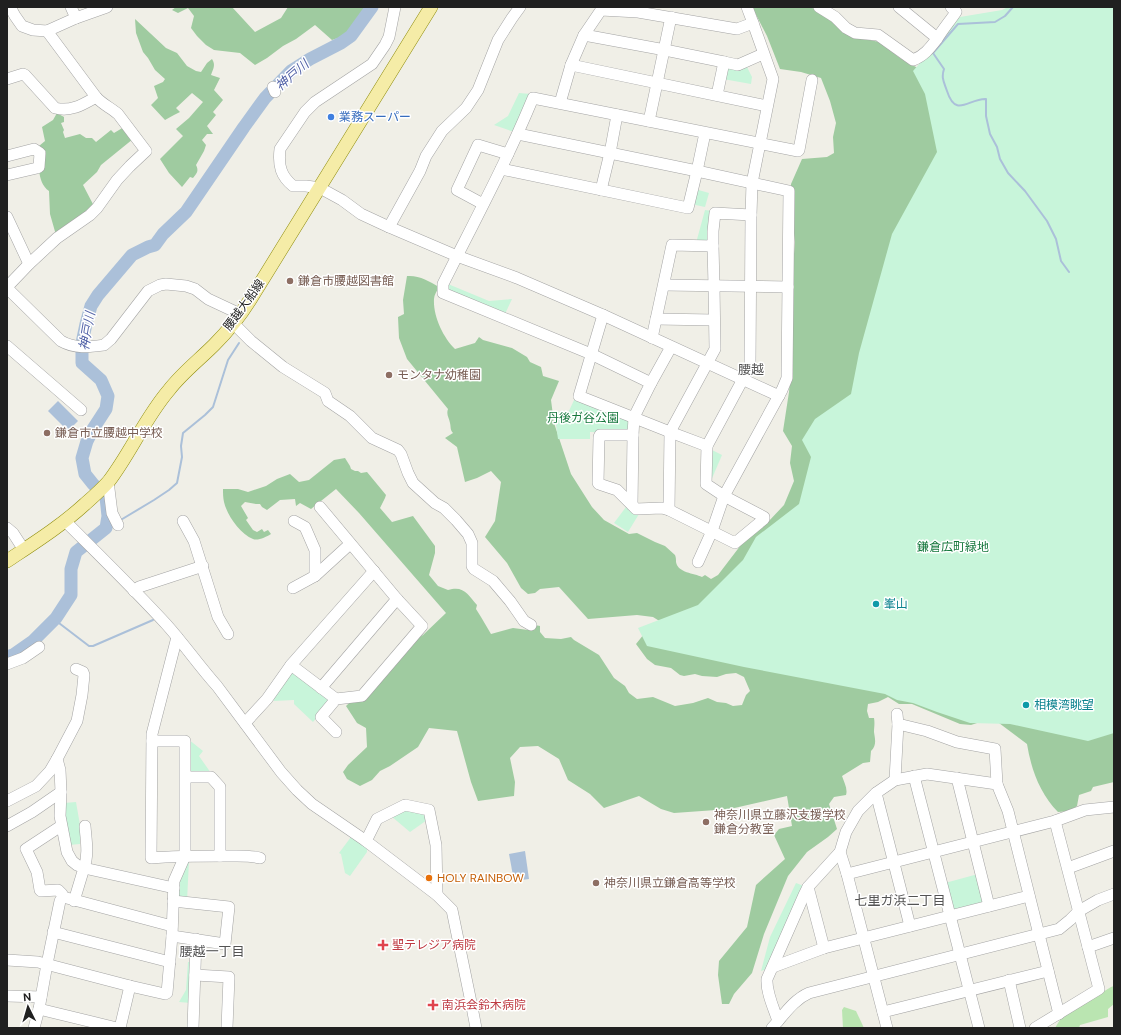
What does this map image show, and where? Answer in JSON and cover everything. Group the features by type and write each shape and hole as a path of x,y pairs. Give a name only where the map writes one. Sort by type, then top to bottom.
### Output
{"main road":[{"name":"腰越大船線","path":"7,561 66,521 102,487 123,461 164,395 182,374 215,344 237,318 250,300 320,188 431,7"}],"street":[{"path":"10,7 22,26 34,30 46,31 107,7"},
{"path":"71,7 76,18"},
{"path":"395,7 389,37 372,64 315,102 305,112 280,149 281,169 286,180 293,186 320,188 342,200 361,214 389,227 457,256 517,278 603,315 778,396"},
{"path":"389,227 426,156 442,131 466,108 478,90 498,40 520,7"},
{"path":"633,435 599,436 598,483 617,490 636,509 662,508 669,510 735,543 764,519 764,517 724,496 706,484 707,446 750,366 752,183 773,79 747,7"},
{"path":"819,7 835,17 846,28 855,34 878,35 913,60 923,56 933,46 937,38 949,24 956,12 951,7"},
{"path":"899,7 937,38"},
{"path":"560,103 571,65 584,35 601,10 638,12 737,29 753,23"},
{"path":"649,121 671,17"},
{"path":"46,31 96,97 102,104 118,114 146,151 117,180 97,208 90,215 57,238 29,264 7,288 61,340 68,345 82,347 104,346 111,340 148,291 160,285 166,284 186,286 195,289 237,318 251,342 283,367 325,393 328,401 350,416 372,438 398,450 413,483 435,503 444,508 468,534 472,543 472,566 474,569 493,581 511,602 524,621 531,625"},
{"path":"584,35 738,65 764,54"},
{"path":"717,95 724,62"},
{"path":"571,65 767,106"},
{"path":"7,78 23,74 25,75 55,108 61,110 77,108 96,97"},
{"path":"651,383 592,354 443,293 443,284 518,134 533,98 705,133 799,150 812,80"},
{"path":"601,190 618,115"},
{"path":"501,169 688,208 705,133"},
{"path":"518,134 697,170 789,191 787,378 724,496 712,531 698,562"},
{"path":"483,204 456,190 478,145 508,154"},
{"path":"7,156 34,149 40,153 39,167 7,176"},
{"path":"669,510 670,432 714,349 713,231 715,213 751,215"},
{"path":"7,217 29,264"},
{"path":"652,338 672,246 713,246"},
{"path":"664,285 788,287"},
{"path":"603,315 579,396 707,446"},
{"path":"656,319 714,320"},
{"path":"7,346 81,410"},
{"path":"632,505 634,417 651,383 672,347"},
{"path":"102,487 116,521"},
{"path":"291,665 336,699 362,696 422,626 397,599 320,507"},
{"path":"66,521 177,637 217,686 281,772 297,790 312,804 366,841 437,895 452,910 476,1028"},
{"path":"183,521 194,541 218,617 228,634"},
{"path":"294,521 305,527 315,550 315,576"},
{"path":"7,528 13,533 24,550"},
{"path":"293,588 315,576 350,544"},
{"path":"134,591 139,587 203,566"},
{"path":"245,723 271,695 291,665 374,571"},
{"path":"321,688 397,599"},
{"path":"177,637 152,734 151,858 186,856 254,856 260,858"},
{"path":"7,664 22,658 39,647"},
{"path":"7,801 36,786 50,771 57,760 77,721 84,675 83,672 76,669"},
{"path":"336,699 321,717 336,732"},
{"path":"895,780 898,719 957,742 995,749 997,784 1008,811 1059,1014"},
{"path":"7,960 38,962 167,994 174,901 174,881 186,856 186,741 152,741"},
{"path":"57,760 60,770 61,826 67,852 72,861 84,868 174,888"},
{"path":"775,1024 766,984 767,980 808,887 840,852 846,832 858,811 876,793 895,780 914,776 926,774 997,784"},
{"path":"914,776 979,1028"},
{"path":"186,777 211,777 220,787 220,856"},
{"path":"957,778 989,906"},
{"path":"7,826 32,812 61,792"},
{"path":"876,793 910,926"},
{"path":"366,841 377,819 405,805 429,810 436,845 437,895"},
{"path":"847,874 1056,821 1085,810 1114,806"},
{"path":"1035,1028 1099,989 1056,821"},
{"path":"61,826 26,849 37,872 41,891 58,890 68,899 172,931 196,940 225,944 230,907 174,901"},
{"path":"34,1028 60,901 68,899 87,859 85,826"},
{"path":"1068,868 1114,851"},
{"path":"840,852 887,1028"},
{"path":"808,887 824,948"},
{"path":"775,1024 793,1003 801,997 819,990 1059,929 1079,911 1098,900 1114,894"},
{"path":"773,967 824,948 1029,896"},
{"path":"53,932 170,962"},
{"path":"1088,947 1114,938"},
{"path":"193,1028 196,940"},
{"path":"883,1012 1048,971"},
{"path":"195,975 229,977 227,1028"},
{"path":"1009,980 1020,1028"},
{"path":"39,1009 118,1028 130,986"},
{"path":"7,996 41,997"}],"green space":[{"path":"176,7 232,7 255,32 281,18 288,7 366,7 346,33 338,38 332,40 315,25 255,65 240,53 214,50 206,45 191,28 194,16 188,8 178,13 172,10"},
{"path":"752,7 811,7 852,36 879,42 900,58 923,71 1114,313 1114,782 1093,787 1091,791 1079,795 1077,806 1070,811 1058,812 1046,797 1037,781 1027,744 999,723 980,722 971,725 960,724 912,704 899,704 888,697 878,702 868,704 867,711 869,718 874,718 875,740 875,744 871,751 870,762 863,763 842,776 846,788 846,795 834,797 829,804 837,829 807,852 788,876 764,934 752,973 734,994 729,1004 722,1004 718,975 719,961 747,927 756,885 785,859 774,835 779,829 792,826 787,796 730,809 674,813 661,809 639,796 604,808 590,794 568,780 559,759 538,746 520,747 510,758 515,782 514,796 478,801 471,782 457,731 429,728 418,747 380,771 372,780 360,786 347,779 343,772 348,765 367,747 366,728 357,723 346,706 414,641 423,635 446,613 359,513 336,489 311,509 300,503 296,506 295,499 280,500 267,510 260,504 245,502 241,506 248,518 246,520 253,530 257,532 262,529 264,532 268,530 271,534 253,539 243,533 231,518 224,502 223,489 238,489 248,492 266,486 277,479 290,474 299,482 309,480 334,460 345,458 351,469 361,473 367,472 386,495 380,508 392,522 413,516 435,546 435,553 429,575 438,586 448,590 458,589 465,592 477,605 476,609 491,634 513,628 528,630 535,625 540,626 540,632 545,638 561,639 571,637 599,655 614,678 625,686 629,693 637,699 653,697 675,706 693,703 708,698 733,706 742,705 746,695 750,691 744,677 736,673 717,677 695,674 684,676 680,675 671,668 655,665 647,659 636,644 648,629 661,622 653,617 637,615 588,619 559,587 540,589 535,593 528,594 521,588 507,563 485,537 495,521 501,482 491,471 465,482 457,447 445,438 453,433 447,414 448,409 407,359 399,338 398,317 404,314 403,300 407,276 416,276 424,279 439,287 434,298 435,312 443,332 455,349 475,343 479,337 483,340 512,348 527,357 530,362 541,367 543,376 559,381 551,400 554,423 571,474 592,507 604,520 629,534 637,533 665,546 675,555 677,566 683,571 702,577 705,575 711,579 718,575 747,537 768,522 784,505 794,481 790,463 792,446 783,431 791,366 791,290 795,242 791,206 791,184 802,159 827,157 834,153 833,137 836,123 830,101 821,78 801,72 780,69 767,36"},
{"name":"鎌倉広町緑地","path":"1008,7 1114,7 1114,733 1088,741 1010,724 970,723 913,703 897,700 885,694 744,667 647,646 638,628 698,605 743,560 756,537 799,504 811,457 802,440 815,419 851,394 859,353 892,234 937,152 925,94 913,71 960,17 1002,10"},
{"path":"135,19 166,48 177,53 187,66 196,71 201,72 207,63 212,59 214,65 211,75 220,78 214,90 223,100 213,112 216,115 207,126 213,134 207,134 202,140 206,145 196,165 197,172 193,178 190,177 182,187 169,173 160,159 183,136 176,129 189,118 203,102 192,93 176,108 180,112 165,120 151,105 158,98 154,86 163,82 165,79 155,70 143,52 136,33"},
{"path":"746,65 752,77 751,84 723,79 725,68"},
{"path":"519,93 531,94 514,132 494,125 508,116"},
{"path":"57,113 64,117 64,122 61,123 65,138 80,134 86,138 92,138 96,142 111,130 114,133 124,127 133,139 101,165 97,172 83,185 95,208 56,235 50,214 49,191 42,182 40,176 39,146 45,141 42,127 53,120"},
{"path":"695,189 709,193 705,207 691,204"},
{"path":"705,210 712,211 711,241 696,243"},
{"path":"448,284 489,301 512,299 505,314 445,290"},
{"name":"丹後ガ谷公園","path":"575,398 628,418 629,433 590,432 590,439 558,439 554,411 568,413"},
{"path":"710,449 722,455 710,483"},
{"path":"626,507 639,514 628,532 614,523"},
{"path":"289,672 294,672 329,701 329,704 313,722 294,704 294,700 274,701 273,698"},
{"path":"188,739 203,751 199,756 213,776 186,772"},
{"path":"76,802 80,825 80,844 69,845 65,826 64,803"},
{"path":"405,807 423,812 427,817 427,820 410,832 391,816"},
{"path":"351,837 367,847 367,852 350,876 345,873 341,854 339,853"},
{"path":"189,861 187,901 177,900 178,884"},
{"path":"978,874 986,901 952,910 945,883"},
{"path":"796,883 804,886 767,969 761,971 770,937"},
{"path":"188,962 193,962 191,1003 179,1002 186,990"},
{"path":"1114,986 1114,1004 1108,1009 1108,1017 1080,1025 1079,1028 1055,1028 1061,1018"},
{"path":"844,1007 856,1011 864,1028 843,1028 842,1010"}],"water":[{"path":"58,401 78,421 68,431 48,411"},
{"path":"525,851 529,879 514,881 509,854"}],"waterway":[{"name":"神戸川","path":"7,657 13,655 33,641 56,618 71,595 71,569 76,552 106,528 108,516 106,497 85,474 82,458 87,441 106,409 108,396 101,380 82,363 82,343 91,306 98,295 132,255 155,245 163,234 186,212 265,98 291,71 351,36 372,7"},
{"path":"1013,7 1005,16 995,22 958,24 933,53 944,69 944,82 954,104 959,106 986,99 986,116 990,134 997,147 1000,159 1008,173 1025,191 1047,221 1056,239 1061,261 1069,272"},
{"path":"119,521 154,500 177,483 182,457 181,446 183,433 213,407 228,360 239,343"},
{"name":"神戸川","path":"106,528 114,524"},
{"path":"55,620 89,646 93,646 153,620"}],"place":[{"name":"業務スーパー","path":"331,117"},
{"name":"鎌倉市腰越図書館","path":"290,281"},
{"name":"モンタナ幼稚園","path":"389,375"},
{"name":"鎌倉市立腰越中学校","path":"47,433"},
{"name":"峯山","path":"876,604"},
{"name":"相模湾眺望","path":"1026,705"},
{"name":"神奈川県立藤沢支援学校 鎌倉分教室","path":"706,822"},
{"name":"HOLY RAINBOW","path":"429,878"},
{"name":"神奈川県立鎌倉高等学校","path":"596,883"},
{"name":"聖テレジア病院","path":"383,945"},
{"name":"南浜会鈴木病院","path":"433,1005"}],"district":[{"name":"腰越","path":"751,369"},
{"name":"七里ガ浜二丁目","path":"900,900"},
{"name":"腰越一丁目","path":"212,951"}]}
